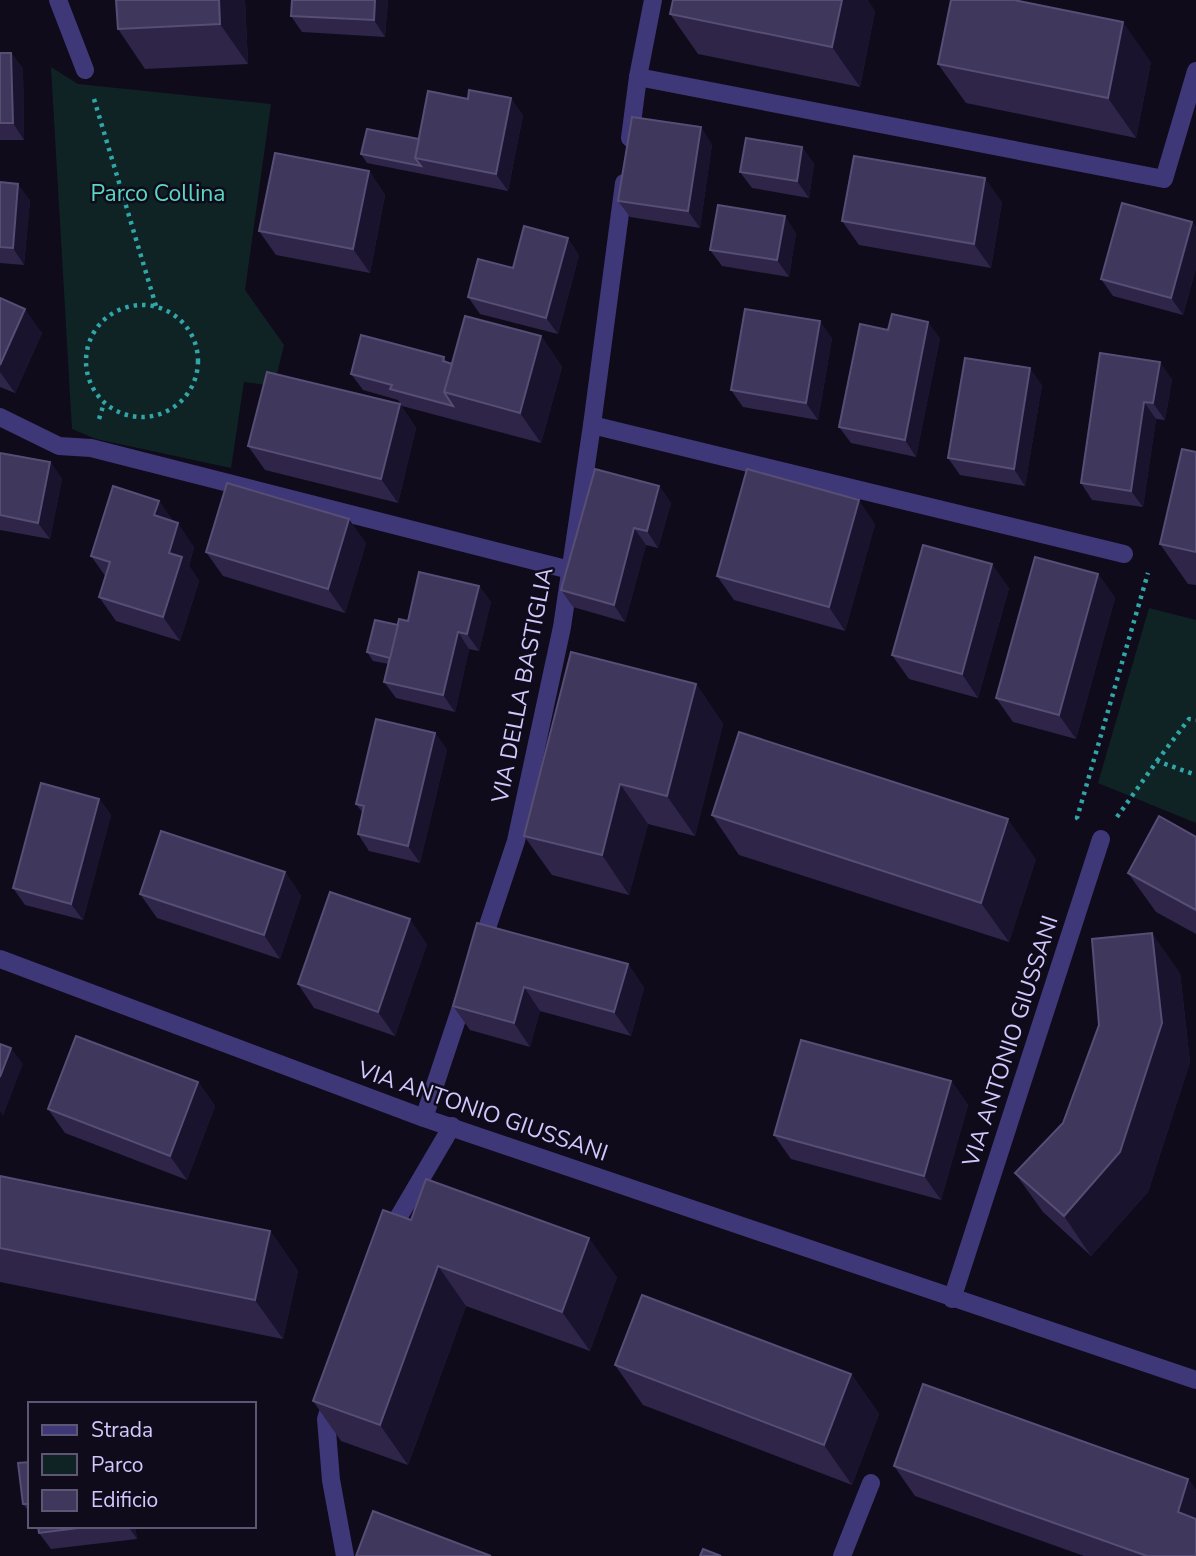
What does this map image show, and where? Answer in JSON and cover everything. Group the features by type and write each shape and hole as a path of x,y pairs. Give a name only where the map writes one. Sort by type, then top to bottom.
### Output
{"street":[{"path":"58,0 85,70"},
{"name":"VIA DELLA BASTIGLIA","path":"424,1118 516,841 562,627 638,77 653,0"},
{"path":"638,77 1164,180 1196,71"},
{"path":"0,417 59,446 91,448 570,570"},
{"path":"592,425 1124,554"},
{"name":"VIA ANTONIO GIUSSANI","path":"952,1299 1101,839"},
{"name":"VIA ANTONIO GIUSSANI","path":"0,959 424,1118 1196,1380"},
{"path":"380,1254 384,1241 452,1126"},
{"path":"338,1381 326,1419 331,1480 345,1556"},
{"path":"842,1556 871,1483"}],"path":[{"path":"85,70 156,306"},
{"path":"137,304 156,306 173,313 187,326 196,342 199,360 196,379 187,395 173,408 156,415 138,417 120,413 104,403 93,388 86,370 86,352 93,334 104,320 119,309 137,304"},
{"path":"1101,839 1076,818 1152,559 1124,554"},
{"path":"1131,797 1189,719 1196,720"},
{"path":"1157,761 1196,775"}],"green space":[{"name":"Parco Collina","path":"51,67 78,84 271,104 245,290 284,345 274,386 244,382 231,468 96,439 72,429"},
{"path":"1149,608 1196,620 1196,823 1098,783"}],"building":[{"path":"116,0 219,0 220,24 118,29"},
{"path":"292,0 375,0 374,20 291,16"},
{"path":"673,0 842,0 832,47 670,14"},
{"path":"951,0 1014,0 1123,22 1108,98 938,64"},
{"path":"0,53 11,53 13,123 0,123"},
{"path":"469,90 511,98 496,174 415,158 428,91 468,99"},
{"path":"632,117 701,127 688,211 618,201"},
{"path":"367,129 419,139 415,158 421,166 361,154"},
{"path":"746,138 802,147 797,181 740,172"},
{"path":"275,153 369,171 353,249 259,231"},
{"path":"854,156 985,178 974,244 842,221"},
{"path":"0,182 18,184 13,248 0,247"},
{"path":"1122,203 1192,222 1171,298 1101,279"},
{"path":"718,205 785,216 777,260 710,250"},
{"path":"524,226 568,238 546,318 468,297 478,259 513,268"},
{"path":"0,298 25,309 0,365"},
{"path":"745,309 820,321 806,403 731,390"},
{"path":"892,314 928,322 905,440 839,427 860,324 888,330"},
{"path":"465,316 541,336 520,413 444,392"},
{"path":"361,335 444,357 443,361 452,364 444,392 453,406 390,389 392,385 351,374"},
{"path":"1100,353 1160,362 1153,403 1144,402 1131,491 1081,483"},
{"path":"965,358 1030,368 1014,469 948,458"},
{"path":"267,372 400,404 381,479 248,446"},
{"path":"1182,449 1196,452 1196,552 1160,544"},
{"path":"0,453 50,462 38,523 0,515"},
{"path":"595,469 659,486 647,531 634,528 614,605 561,590"},
{"path":"747,469 859,500 829,607 717,576"},
{"path":"227,483 349,519 328,589 206,552"},
{"path":"113,486 159,501 154,515 178,523 169,553 182,557 163,617 99,597 110,562 91,556"},
{"path":"923,545 992,564 962,674 892,655"},
{"path":"1035,557 1098,574 1059,715 996,698"},
{"path":"419,572 479,586 467,634 458,632 443,695 384,682 399,619 408,621"},
{"path":"375,620 398,625 390,658 367,652"},
{"path":"571,652 696,684 667,796 620,784 602,855 524,836"},
{"path":"376,719 435,733 408,846 358,834 364,806 356,804"},
{"path":"739,732 1008,819 981,903 712,815"},
{"path":"41,783 99,799 71,904 13,888"},
{"path":"1159,816 1196,837 1196,910 1128,873"},
{"path":"161,831 285,872 264,935 140,894"},
{"path":"330,892 410,919 378,1012 298,984"},
{"path":"477,923 628,964 614,1012 524,987 514,1023 453,1006"},
{"path":"1152,933 1162,1023 1120,1152 1064,1216 1015,1173 1063,1123 1099,1025 1092,939"},
{"path":"76,1036 198,1082 170,1156 48,1109"},
{"path":"801,1040 951,1081 924,1176 774,1135"},
{"path":"0,1044 11,1048 0,1077"},
{"path":"0,1176 270,1231 255,1300 0,1248"},
{"path":"426,1179 589,1238 562,1312 438,1266 380,1425 313,1401 383,1210 411,1220"},
{"path":"642,1295 851,1374 824,1445 615,1365"},
{"path":"923,1384 1188,1479 1178,1512 1196,1519 1196,1556 1147,1556 894,1466"},
{"path":"28,1462 28,1504 23,1504 18,1463"},
{"path":"373,1511 491,1556 356,1556"},
{"path":"38,1528 78,1528 39,1533"},
{"path":"703,1549 721,1556 700,1556"}]}
